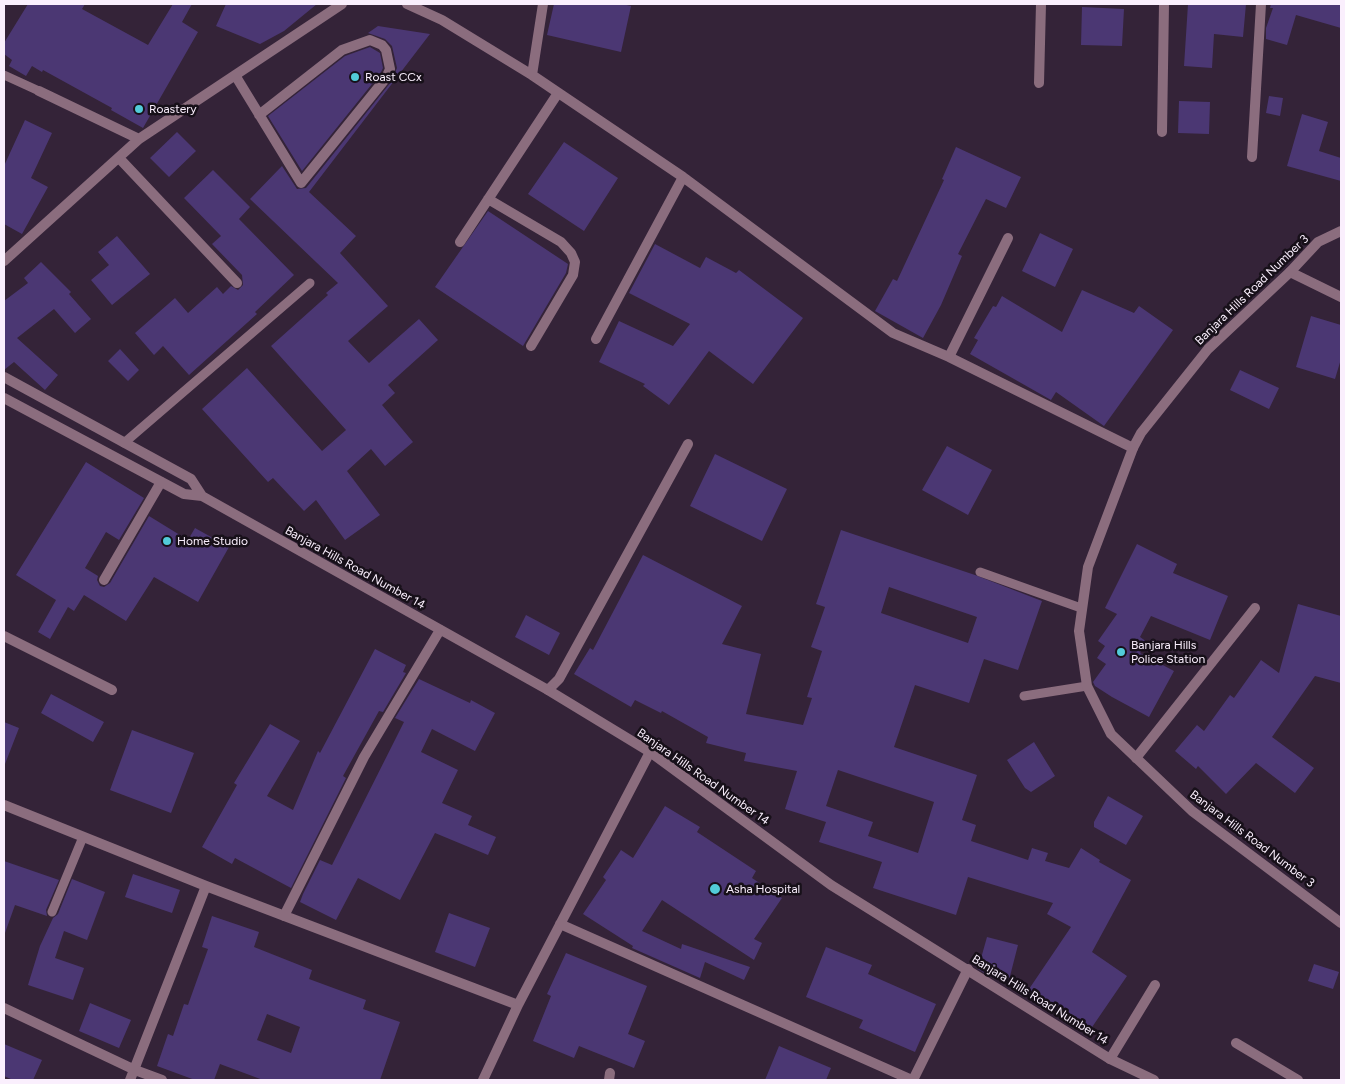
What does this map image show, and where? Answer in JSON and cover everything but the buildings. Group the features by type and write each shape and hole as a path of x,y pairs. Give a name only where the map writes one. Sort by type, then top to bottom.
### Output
{"street":[{"path":"4,261 139,139 342,4"},
{"path":"407,4 442,20 532,75 684,177 893,333 949,358 1133,448"},
{"path":"532,75 543,4"},
{"path":"1039,83 1041,4"},
{"path":"1162,132 1164,4"},
{"path":"1252,157 1261,4"},
{"path":"235,75 259,115 301,183 386,78 390,68 386,50 382,45 370,40 342,50 259,115"},
{"path":"39,91 139,139"},
{"path":"460,242 558,92"},
{"path":"119,158 237,283"},
{"path":"596,339 684,177"},
{"path":"488,199 561,242 571,253 575,262 573,275 531,346"},
{"name":"Banjara Hills Road Number 3","path":"1341,231 1318,242 1290,272 1208,349 1141,433 1133,448 1088,567 1079,630 1087,686 1111,734 1192,811 1341,923"},
{"path":"949,358 1008,238"},
{"path":"1290,272 1341,297"},
{"name":"Banjara Hills Road Number 14","path":"4,376 190,479 202,496"},
{"name":"Banjara Hills Road Number 14","path":"4,398 184,494 202,496 548,690 650,752 831,885 1110,1059 1154,1080"},
{"path":"548,690 559,679 688,444"},
{"path":"104,580 161,482"},
{"path":"1136,758 1255,608"},
{"path":"284,916 364,757 440,630"},
{"path":"4,636 112,690"},
{"path":"484,1080 518,1005 650,752"},
{"path":"4,805 206,886 518,1005"},
{"path":"130,1080 206,886"},
{"path":"560,924 913,1080 968,969"},
{"path":"1110,1059 1155,985"},
{"path":"4,1008 135,1070 162,1080"},
{"path":"1236,1043 1298,1080"}],"lane":[{"path":"4,74 39,91"},
{"path":"124,443 310,283"},
{"path":"980,572 1081,608"},
{"path":"1024,696 1087,686"},
{"path":"52,912 83,837"}],"place":[{"name":"Roast CCx","path":"355,77"},
{"name":"Roastery","path":"139,109"},
{"name":"Home Studio","path":"167,541"},
{"name":"Banjara Hills Police Station","path":"1121,652"},
{"name":"Asha Hospital","path":"715,889"}]}
